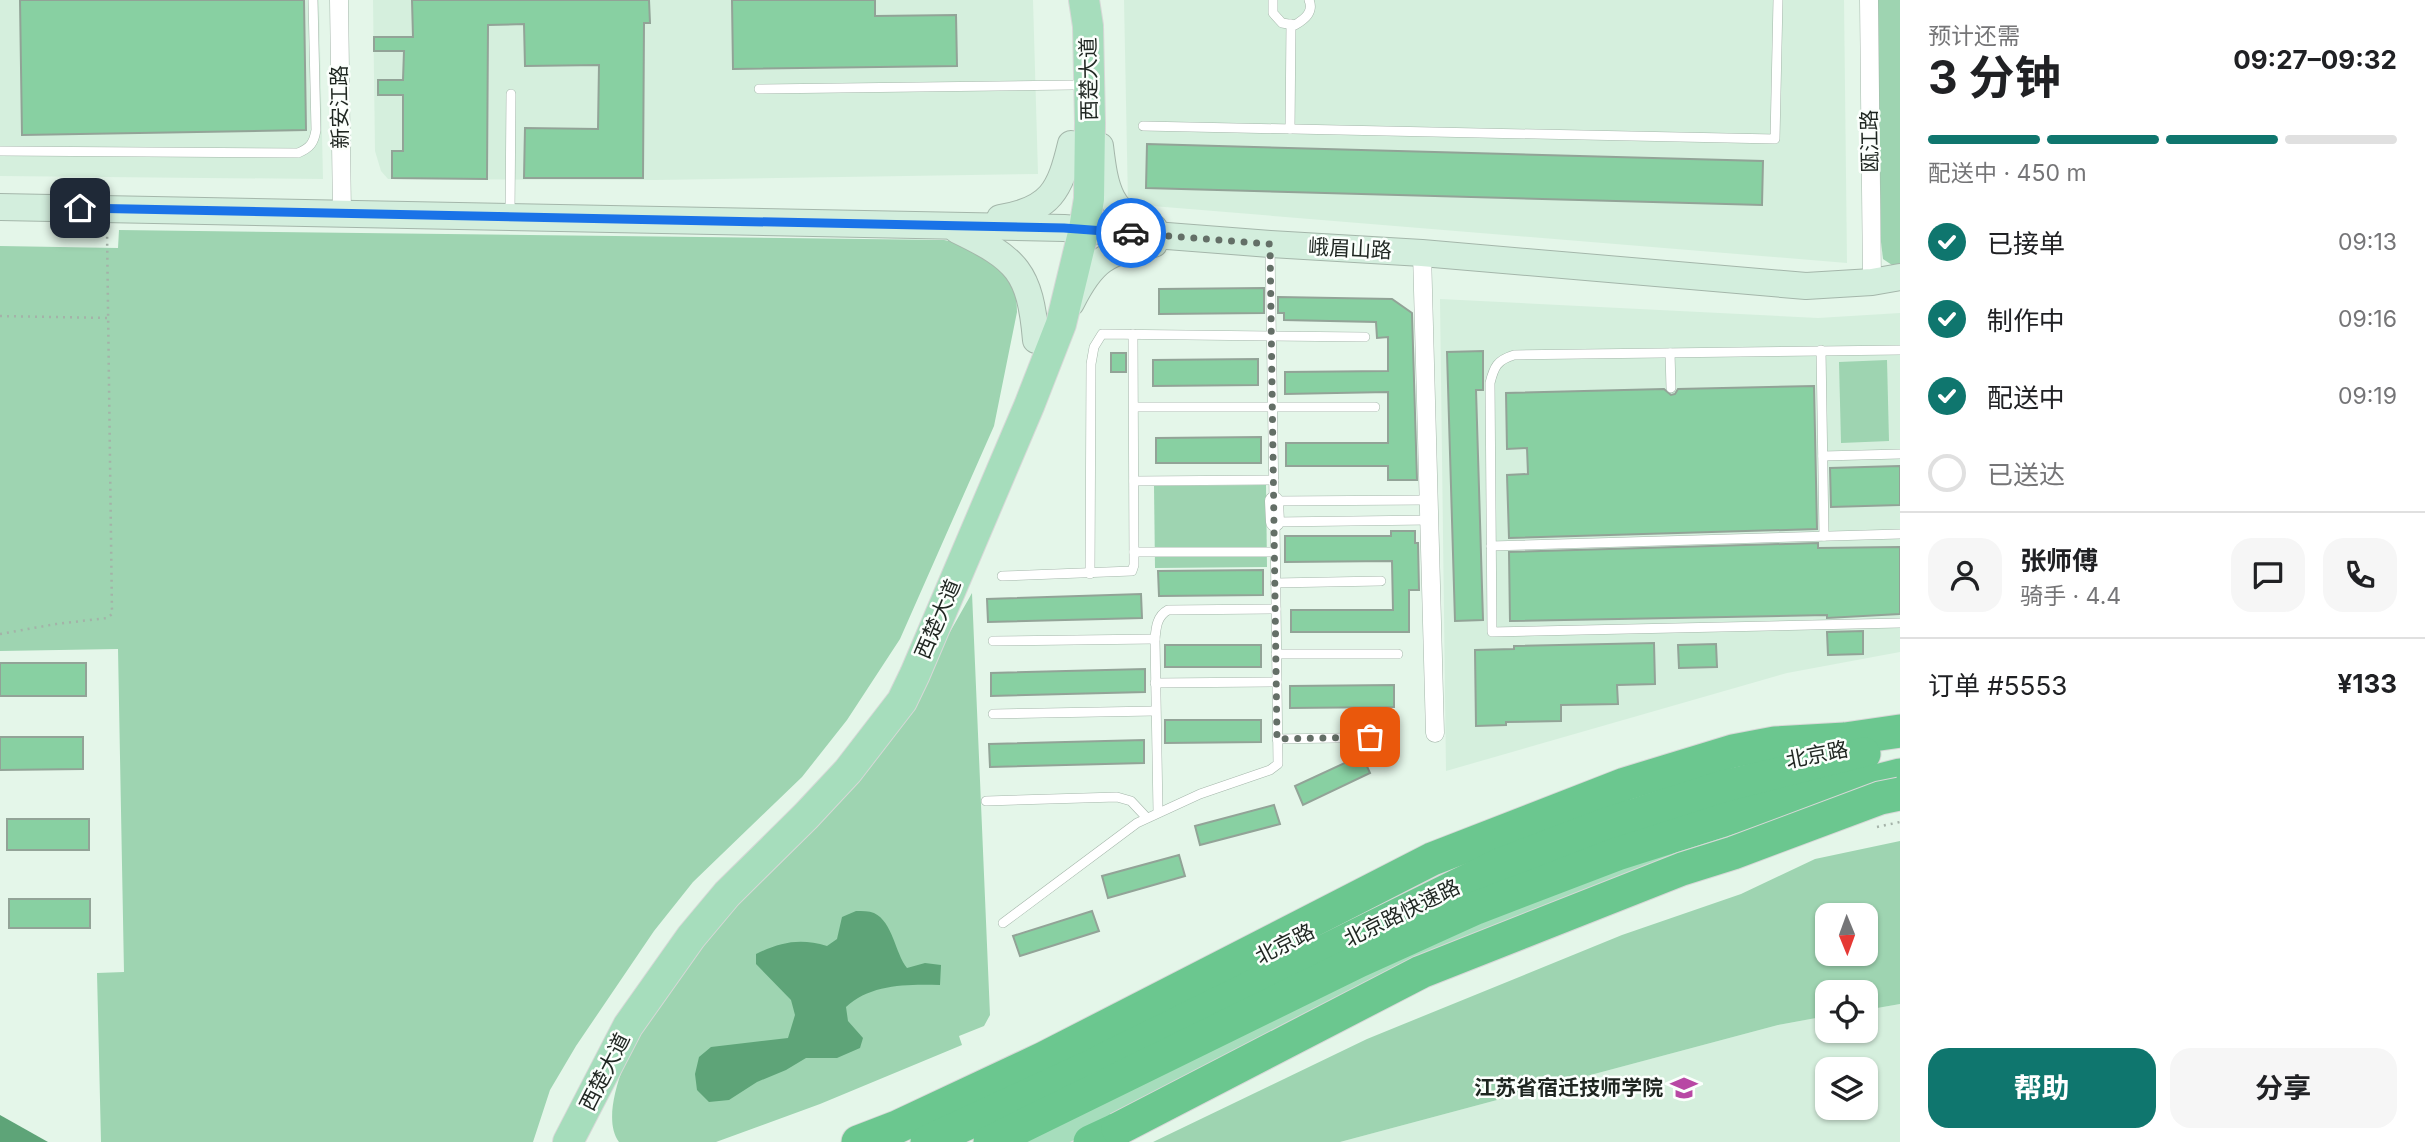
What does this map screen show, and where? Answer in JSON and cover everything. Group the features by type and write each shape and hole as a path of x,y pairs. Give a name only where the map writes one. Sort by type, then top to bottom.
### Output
{"highway":[{"path":"858,1142 897,1127 1044,1058 1432,859 1625,784 1734,751 1775,743 1845,739 1900,731"},
{"name":"北京路快速路","path":"927,1142 1085,1069 1499,865 1607,824 1723,787 1900,746"},
{"name":"北京路快速路","path":"990,1142 1359,961 1476,908 1617,853 1730,818 1900,775"},
{"path":"1104,1135 1421,972 1682,869 1733,853 1880,798 1900,795"}],"main road":[{"name":"西楚大道","path":"1074,229 1069,200 1073,85 1082,9"},
{"name":"西楚大道","path":"568,1142 628,1026 691,937 727,894 848,771 902,701 1029,406 1074,229 1089,199 1082,9"},
{"name":"西楚大道","path":"551,1142 561,1115 615,1019 656,958 703,901 788,819 851,743 900,666 953,554 1048,332"},
{"name":"北京路","path":"892,1142 1025,1084 1211,982 1366,902 1528,834 1653,793 1753,768 1900,739"},
{"path":"1036,1142 1439,942 1682,849 1814,812 1900,795"},
{"path":"586,1110 588,1142"}],"street":[{"name":"新安江路","path":"339,0 342,214"},
{"name":"瓯江路","path":"1868,0 1872,282"},
{"path":"1082,9 1104,180 1112,199 1119,210 1138,224 1190,238"},
{"path":"949,226 1016,216 1046,202 1056,191 1064,175 1071,144"},
{"name":"峨眉山路","path":"0,207 1074,229 1422,253 1805,286 1872,282 1900,277"},
{"path":"949,226 994,248 1010,260 1027,288 1034,313 1048,332 1085,276 1097,264 1124,249 1190,238"},
{"path":"1422,253 1435,733"},
{"path":"1274,502 1275,522"}],"lane":[{"path":"0,151 298,153 314,141 316,130 313,0"},
{"path":"1273,0 1273,13 1282,23 1295,25 1307,18 1311,5 1309,0"},
{"path":"1143,126 1775,139 1778,0"},
{"path":"1290,129 1291,24"},
{"path":"759,89 1073,85"},
{"path":"510,94 510,217"},
{"path":"1270,244 1274,502 1429,500"},
{"path":"1090,574 1092,358 1097,339 1102,334 1365,337"},
{"path":"1002,576 1132,571 1133,334"},
{"path":"1900,349 1514,355 1502,358 1494,367 1490,383 1492,632 1900,622"},
{"path":"1821,350 1824,536"},
{"path":"1670,353 1671,388"},
{"path":"1133,407 1375,407"},
{"path":"1823,456 1900,454"},
{"path":"1134,481 1274,480"},
{"path":"1003,923 1146,817 1200,794 1270,770 1278,764 1275,522 1429,520"},
{"path":"1491,546 1673,537 1900,534"},
{"path":"1134,552 1275,552"},
{"path":"1275,583 1381,581"},
{"path":"1158,811 1154,639 1156,625 1162,614 1168,610 1276,609"},
{"path":"993,641 1154,639"},
{"path":"1276,654 1398,654"},
{"path":"1155,683 1276,682"},
{"path":"993,714 1155,711"},
{"path":"1277,739 1393,737"},
{"path":"986,801 1117,797 1131,801 1146,817"}],"path":[{"path":"0,634 107,618 112,614 106,209"},
{"path":"0,316 108,318"},
{"path":"1876,827 1900,822"}],"shaded area":[{"path":"0,0 319,0 323,179 0,176"},
{"path":"373,0 1033,0 1038,174 655,180 388,179 381,171 375,151"},
{"path":"1124,0 1844,0 1847,263 1128,204"},
{"path":"1877,0 1900,0 1900,264 1892,265 1883,259 1881,242"},
{"path":"119,230 944,240 978,247 1000,266 1016,290 1017,312 994,426 900,639 847,720 802,777 693,882 654,931 576,1046 550,1090 533,1142 101,1142 97,973 124,972 118,649 0,651 0,246 118,248"},
{"path":"1440,299 1818,318 1900,313 1900,652 1787,673 1446,771"},
{"path":"1887,360 1889,441 1841,443 1839,362"},
{"path":"1266,485 1267,567 1155,568 1154,486"},
{"path":"972,593 990,1015 984,1026 959,1036 962,1045 820,1104 716,1142 619,1142 613,1128 612,1110 616,1090 631,1047 657,996 929,669"},
{"path":"1900,841 1900,1004 1878,1008 1878,980 1815,980 1815,1018 1778,1025 1340,1142 1153,1142 1367,1039 1622,935 1741,894 1815,859"},
{"path":"856,911 872,912 880,917 890,930 907,968 925,963 941,965 940,985 890,987 856,999 846,1007 848,1021 863,1038 860,1048 837,1058 806,1058 757,1082 729,1100 709,1102 697,1090 695,1074 699,1057 711,1047 788,1038 795,1015 791,1000 756,964 756,954 791,942 827,946 837,939 842,917"},
{"name":"江苏省宿迁技师学院","path":"1900,1004 1900,1142 1340,1142 1778,1025 1815,1018 1815,1043 1878,1043 1878,1008"},
{"path":"0,1115 48,1142 0,1142"}],"building":[{"path":"20,0 304,0 306,130 22,135"},
{"path":"412,0 649,0 650,23 644,23 643,178 524,178 525,128 598,129 599,65 525,66 524,24 488,25 487,179 392,178 392,151 403,151 403,95 378,95 378,80 403,80 404,51 374,51 374,37 413,37"},
{"path":"732,0 875,0 875,16 956,15 957,66 733,69"},
{"path":"1147,144 1763,161 1762,205 1146,188"},
{"path":"1264,288 1264,313 1159,314 1159,289"},
{"path":"1278,297 1392,299 1412,313 1417,480 1388,480 1388,466 1286,466 1286,443 1388,443 1388,392 1285,394 1285,372 1388,371 1388,337 1377,338 1376,322 1284,320 1284,313 1278,313"},
{"path":"1483,351 1483,390 1476,390 1483,620 1455,621 1447,352"},
{"path":"1111,353 1126,353 1126,372 1111,372"},
{"path":"1258,359 1258,385 1153,386 1153,360"},
{"path":"1814,386 1817,529 1509,538 1507,475 1528,474 1527,448 1507,449 1506,393 1664,389 1671,395 1678,389"},
{"path":"1261,437 1261,463 1156,463 1156,438"},
{"path":"1900,466 1900,505 1831,507 1830,468"},
{"path":"1391,531 1415,531 1415,543 1418,543 1419,590 1409,590 1409,632 1291,632 1291,610 1393,610 1392,561 1285,562 1285,536 1391,536"},
{"path":"1818,543 1818,548 1900,547 1900,614 1827,618 1827,615 1510,621 1509,552"},
{"path":"1263,570 1263,595 1159,596 1158,571"},
{"path":"1141,594 1142,618 988,622 987,599"},
{"path":"1863,631 1863,654 1828,655 1827,632"},
{"path":"1654,643 1655,684 1617,685 1618,704 1561,705 1561,721 1506,722 1506,725 1476,726 1475,650 1514,649 1514,646"},
{"path":"1716,644 1717,667 1679,668 1678,645"},
{"path":"1165,645 1261,645 1261,667 1165,667"},
{"path":"0,663 86,663 86,696 0,696"},
{"path":"1145,669 1145,692 991,696 991,673"},
{"path":"1394,685 1394,707 1290,708 1290,686"},
{"path":"1165,720 1261,720 1261,742 1165,743"},
{"path":"0,737 83,737 83,769 0,770"},
{"path":"1144,740 1144,763 990,767 989,744"},
{"path":"1362,755 1370,773 1303,805 1295,786"},
{"path":"1274,805 1280,824 1200,845 1195,826"},
{"path":"7,819 89,819 89,850 7,850"},
{"path":"1179,855 1185,876 1108,898 1102,876"},
{"path":"9,899 90,899 90,928 9,928"},
{"path":"1092,911 1099,931 1020,956 1013,936"}],"way so far":[{"path":"1131,233 1270,244 1277,739 1370,737"}],"place":[{"name":"江苏省宿迁技师学院","path":"1684,1088"}],"route":[{"path":"80,208 1064,228 1131,233"}]}
